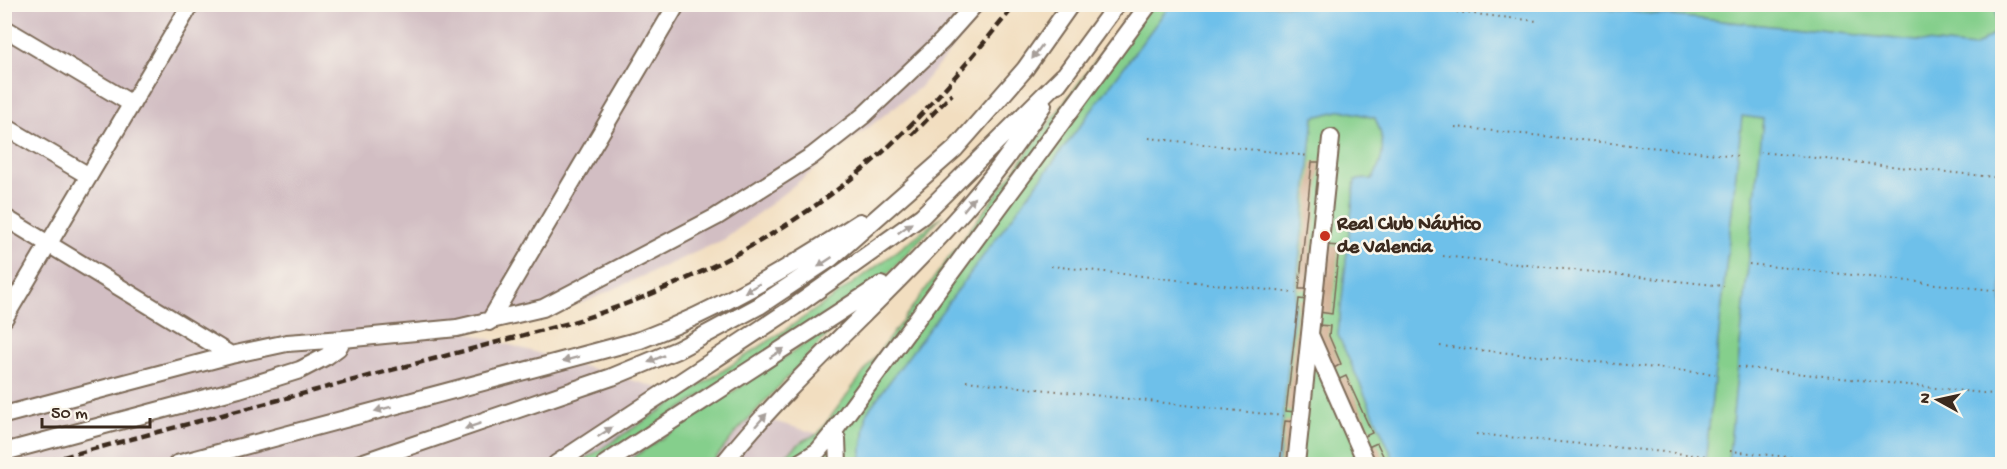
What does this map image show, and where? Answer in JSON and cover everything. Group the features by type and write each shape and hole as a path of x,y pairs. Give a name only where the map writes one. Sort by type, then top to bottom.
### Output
{"street":[{"path":"4,319 191,4"},
{"path":"489,322 677,4"},
{"path":"4,415 287,343 340,343 419,333 489,322 553,303 716,218 812,156 863,116 907,76 975,4"},
{"path":"358,465 553,399 677,350 759,306 831,258 955,149 1025,69 1071,4"},
{"path":"723,465 782,396 963,212 992,177 1117,4"},
{"path":"797,465 818,450 832,434 1149,4"},
{"path":"4,28 132,104"},
{"path":"556,465 794,307 922,216 1063,76"},
{"path":"4,126 89,177"},
{"path":"1296,465 1331,138"},
{"path":"177,465 640,340 704,314 751,289 908,190"},
{"path":"4,217 231,356"},
{"path":"605,465 909,267"},
{"path":"1310,336 1367,465"},
{"path":"4,452 239,389 314,364 340,343"},
{"path":"1304,396 1308,390 1316,387 1329,388 1336,395"},
{"path":"832,434 837,439 838,465"}],"path":[{"path":"1385,4 1537,21"},
{"path":"1463,13 1464,4"},
{"path":"1455,127 1737,156"},
{"path":"1149,138 1309,156"},
{"path":"1760,152 2002,178"},
{"path":"1443,256 1724,286"},
{"path":"1749,264 2002,291"},
{"path":"1051,266 1296,293"},
{"path":"1440,346 1714,374"},
{"path":"1738,367 2002,395"},
{"path":"966,381 1284,416"},
{"path":"1476,434 1706,456"},
{"path":"1730,451 1857,465"}],"shaded area":[{"path":"4,5 989,5 919,88 725,239 585,302 465,332 818,434 804,440 775,464 5,464"}],"green space":[{"path":"1137,5 1170,5 867,412 860,464 775,464 804,440 818,434"},
{"path":"1566,5 1996,5 1996,33 1974,47"},
{"name":"Real Club Náutico de Valencia","path":"1342,110 1375,118 1381,134 1383,149 1380,164 1372,179 1355,180 1338,335 1396,464 1278,464 1314,117"},
{"path":"1742,116 1763,119 1728,464 1705,464"},
{"path":"943,215 890,272 597,464 578,464 810,314"},
{"path":"835,327 737,431 711,464 623,464 811,340"}],"water":[{"path":"1170,5 1566,5 1974,47 1996,33 1996,5 2002,5 2002,464 1728,464 1763,119 1742,116 1705,464 1396,464 1338,335 1355,180 1372,179 1382,156 1381,134 1375,118 1342,110 1314,117 1278,464 860,464 867,412"}],"building":[{"path":"1312,162 1321,162 1308,289 1299,289"},
{"path":"1326,245 1339,246 1332,314 1319,312"},
{"path":"1299,299 1307,300 1295,412 1286,411"},
{"path":"1318,325 1330,326 1329,336 1341,364 1331,370 1319,345"},
{"path":"1346,376 1372,433 1361,438 1335,381"},
{"path":"1285,421 1295,422 1290,464 1280,464"},
{"path":"1377,443 1387,464 1373,464 1366,448"}],"railway":[{"path":"37,464 573,322 654,293 694,275 770,235 806,212 875,159 931,104 1016,4"},
{"path":"912,135 952,94"}],"place":[{"name":"Real Club Náutico de Valencia","path":"1325,236"}]}
